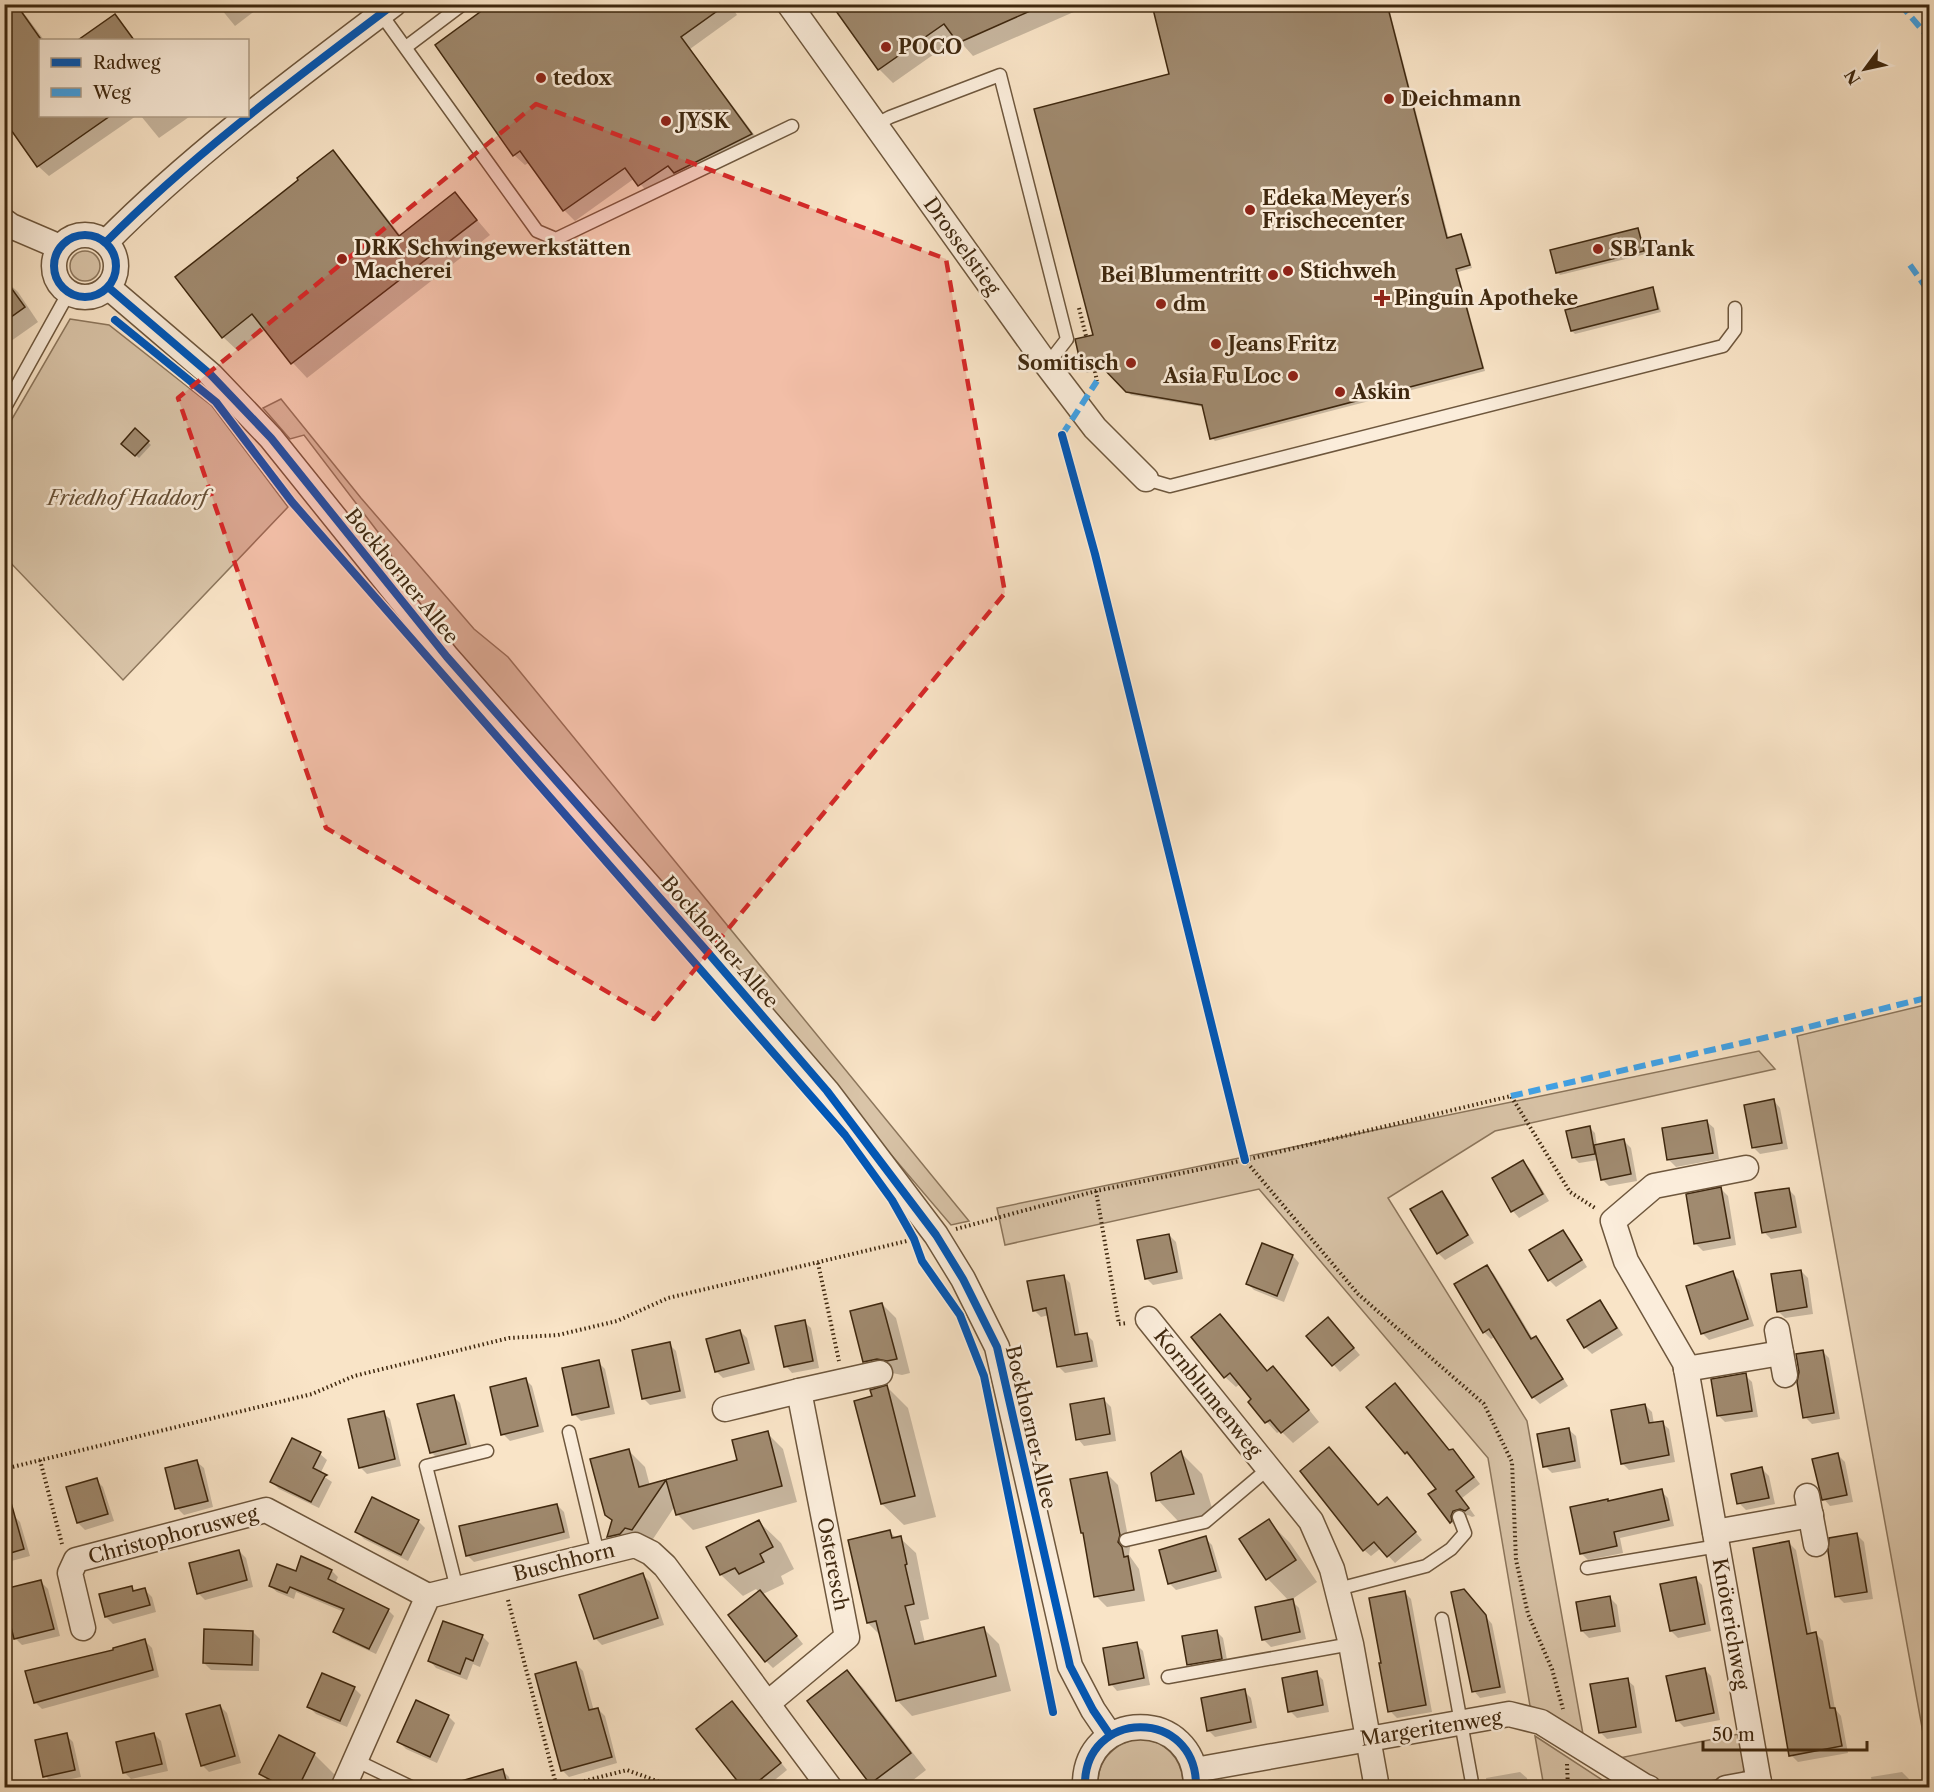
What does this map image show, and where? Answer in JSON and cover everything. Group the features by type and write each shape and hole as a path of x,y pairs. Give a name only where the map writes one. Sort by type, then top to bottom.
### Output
{"street":[{"name":"Drosselstieg","path":"789,4 1047,365 1095,428 1146,479"},
{"path":"106,242 138,209 175,178 312,65 388,9"},
{"path":"4,221 60,247"},
{"path":"83,234 106,242 114,254 116,264 115,275 108,287 92,296 81,297 69,292 59,283 55,273 55,256 68,239 83,234"},
{"name":"Bockhorner Allee","path":"108,287 211,375 272,438 447,657 827,1091 936,1235 963,1279 997,1347 1070,1666 1093,1710 1110,1735"},
{"path":"1613,1221 1654,1186 1746,1168"},
{"name":"Knöterichweg","path":"1613,1221 1626,1261 1685,1363 1760,1785"},
{"name":"Kornblumenweg","path":"1148,1319 1311,1521 1332,1569 1352,1644 1377,1788"},
{"path":"1686,1369 1781,1352"},
{"path":"725,1409 880,1372"},
{"name":"Osteresch","path":"768,1703 847,1637 799,1391"},
{"name":"Knöterichweg","path":"1716,1539 1809,1505 1816,1544"},
{"name":"Christophorusweg","path":"83,1628 70,1573 76,1560 266,1510 428,1596"},
{"name":"Buschhorn","path":"428,1596 635,1545 651,1553 665,1566 830,1788"},
{"path":"343,1788 428,1596"},
{"name":"Margeritenweg","path":"1196,1779 1369,1738 1509,1714 1542,1722 1649,1788"},
{"path":"1085,1788 1089,1761 1098,1746 1110,1735 1135,1727 1162,1730 1183,1746 1188,1753 1196,1779"},
{"path":"1726,1788 1760,1785"}],"lane":[{"path":"406,47 463,4"},
{"path":"388,9 406,47 537,231 556,239 792,126"},
{"path":"875,125 890,117 1000,75 1067,339 1047,365"},
{"path":"4,409 69,292"},
{"path":"1146,479 1170,486 1723,346 1735,330 1735,308"},
{"path":"569,1432 598,1554"},
{"path":"457,1589 426,1466 487,1451"},
{"name":"Kornblumenweg","path":"1126,1540 1205,1522 1269,1468"},
{"path":"1338,1589 1426,1566 1451,1549 1465,1533 1459,1517"},
{"path":"1587,1568 1716,1539"},
{"path":"1442,1619 1473,1788"},
{"path":"1168,1677 1352,1644"},
{"path":"355,1760 413,1788"}],"path":[{"path":"1094,367 1097,381"},
{"path":"1062,435 1095,554 1245,1160 1358,1294 1484,1404 1512,1462 1516,1560 1528,1614 1552,1669 1564,1712 1568,1788"},
{"path":"4,1469 312,1394 354,1376 509,1338 558,1335 617,1321 668,1298 936,1235 1096,1191 1245,1160 1511,1096 1570,1192 1613,1221"},
{"path":"1096,1191 1119,1324 1148,1319"},
{"path":"818,1263 843,1380"},
{"path":"40,1460 60,1542 76,1560"},
{"path":"502,1578 558,1788 627,1770 676,1788"},
{"path":"1031,1608 1053,1712"}],"highlighted area":[{"path":"536,104 946,259 1005,593 654,1019 326,828 178,398"}],"green space":[{"path":"85,251 91,252 99,260 99,272 91,280 85,281 79,280 71,272 70,266 71,260 79,252"},
{"name":"Friedhof Haddorf","path":"70,319 109,325 212,406 288,507 123,680 5,557 5,431"},
{"path":"281,399 361,498 474,629 508,657 969,1221 951,1225 691,920 414,604 384,540 304,435 290,439 263,408"},
{"path":"1930,1004 1929,1766 1797,1036"},
{"path":"1759,1051 1775,1069 1495,1131 1388,1198 1527,1421 1583,1734 1530,1706 1488,1458 1259,1189 1005,1245 997,1208"},
{"path":"1739,1734 1746,1767 1741,1775 1680,1787 1648,1781 1614,1759"},
{"path":"1535,1736 1613,1787 1544,1787"},
{"path":"1137,1739 1156,1743 1171,1752 1180,1768 1183,1787 1098,1788 1100,1770 1107,1756 1120,1745"}],"building":[{"path":"16,4 40,38 39,117 109,117 37,167 4,120 4,12"},
{"path":"491,4 727,4 681,37 752,134 674,173 668,166 638,186 625,168 563,211 520,151 513,156 435,45"},
{"name":"POCO","path":"831,4 1046,4 958,43 944,24 878,70"},
{"name":"Edeka Meyer´s Frischecenter","path":"1172,4 1387,4 1447,238 1461,234 1470,265 1456,269 1483,368 1210,439 1202,405 1126,392 1101,366 1082,370 1075,339 1093,335 1034,109 1169,74 1153,9"},
{"path":"115,14 133,39 79,39"},
{"name":"DRK Schwingewerkstätten Macherei","path":"333,150 399,236 455,192 477,220 291,364 252,314 222,338 175,277"},
{"path":"1638,228 1644,251 1556,273 1550,250"},
{"path":"4,278 25,307 4,322"},
{"path":"1653,287 1658,309 1571,331 1565,310"},
{"path":"135,428 149,441 135,456 121,444"},
{"path":"1774,1099 1782,1143 1752,1148 1744,1105"},
{"path":"1707,1120 1713,1153 1667,1160 1662,1128"},
{"path":"1590,1126 1595,1154 1572,1158 1566,1131"},
{"path":"1624,1139 1631,1174 1601,1180 1594,1145"},
{"path":"1523,1160 1543,1194 1511,1212 1492,1178"},
{"path":"1721,1187 1730,1238 1694,1244 1686,1194"},
{"path":"1789,1188 1796,1227 1762,1233 1755,1193"},
{"path":"1442,1191 1468,1235 1437,1254 1410,1209"},
{"path":"1563,1230 1582,1260 1548,1281 1529,1250"},
{"path":"1169,1234 1177,1272 1145,1279 1137,1240"},
{"path":"1262,1243 1293,1255 1277,1296 1246,1284"},
{"path":"1487,1265 1531,1339 1536,1336 1563,1379 1532,1398 1489,1329 1483,1333 1454,1284"},
{"path":"1801,1270 1807,1307 1777,1312 1771,1274"},
{"path":"1733,1271 1748,1319 1701,1334 1686,1286"},
{"path":"1064,1275 1075,1335 1087,1333 1092,1361 1057,1367 1046,1308 1033,1311 1027,1281"},
{"path":"1600,1300 1617,1328 1584,1348 1567,1320"},
{"path":"882,1303 897,1359 863,1362 850,1311"},
{"path":"1220,1314 1267,1371 1273,1366 1309,1410 1281,1433 1270,1420 1265,1423 1248,1402 1251,1399 1230,1373 1224,1378 1191,1337"},
{"path":"1328,1317 1354,1348 1332,1366 1306,1336"},
{"path":"805,1320 813,1361 784,1367 775,1326"},
{"path":"740,1330 749,1363 715,1372 706,1339"},
{"path":"670,1342 680,1391 642,1399 632,1350"},
{"path":"1823,1350 1834,1413 1803,1418 1797,1382 1799,1372 1796,1354"},
{"path":"599,1360 609,1407 572,1415 562,1368"},
{"path":"1746,1373 1752,1411 1717,1416 1711,1379"},
{"path":"526,1378 538,1426 501,1435 490,1387"},
{"path":"1395,1383 1449,1450 1453,1449 1474,1477 1456,1491 1469,1508 1465,1511 1460,1509 1453,1511 1450,1523 1428,1494 1436,1489 1407,1452 1405,1454 1366,1407"},
{"path":"887,1385 915,1496 881,1504 854,1401 872,1396 870,1390"},
{"path":"454,1395 466,1444 430,1453 417,1404"},
{"path":"1104,1398 1110,1434 1076,1440 1070,1404"},
{"path":"1645,1404 1649,1423 1663,1421 1669,1455 1621,1464 1611,1410"},
{"path":"384,1411 395,1459 359,1468 348,1419"},
{"path":"1569,1428 1575,1461 1543,1467 1537,1434"},
{"path":"768,1431 782,1486 676,1515 666,1480 632,1530 625,1528 620,1534 607,1537 612,1520 605,1515 590,1459 629,1449 639,1487 737,1460 732,1440"},
{"path":"292,1438 321,1452 313,1468 327,1475 311,1502 270,1482"},
{"path":"1329,1447 1378,1505 1387,1497 1416,1532 1387,1557 1374,1542 1363,1551 1300,1471"},
{"path":"1181,1451 1194,1494 1156,1501 1151,1473"},
{"path":"1838,1453 1847,1495 1822,1500 1812,1459"},
{"path":"197,1460 208,1501 175,1509 165,1468"},
{"path":"1762,1467 1769,1498 1737,1504 1731,1474"},
{"path":"1107,1472 1120,1535 1118,1542 1122,1547 1124,1557 1128,1556 1134,1590 1094,1597 1083,1533 1081,1533 1070,1479"},
{"path":"97,1478 108,1514 77,1523 66,1487"},
{"path":"1662,1489 1669,1520 1614,1532 1617,1546 1580,1554 1570,1507"},
{"path":"372,1497 419,1520 401,1555 355,1532"},
{"path":"10,1499 24,1549 4,1555 4,1500"},
{"path":"557,1504 564,1532 466,1556 459,1526"},
{"path":"1269,1519 1296,1560 1266,1580 1239,1539"},
{"path":"759,1520 773,1547 760,1554 764,1562 739,1574 735,1568 720,1575 706,1547"},
{"path":"890,1530 892,1538 901,1536 914,1604 905,1606 915,1644 984,1627 996,1676 896,1701 876,1621 867,1623 848,1540"},
{"path":"1857,1533 1867,1592 1835,1597 1828,1551 1829,1538"},
{"path":"1206,1536 1216,1571 1168,1584 1159,1550"},
{"path":"1789,1541 1807,1634 1816,1632 1830,1708 1835,1708 1842,1746 1789,1756 1753,1548"},
{"path":"239,1550 247,1580 197,1594 189,1563"},
{"path":"301,1556 332,1570 328,1579 389,1609 369,1649 333,1632 344,1609 290,1587 287,1593 269,1586 277,1564 296,1571"},
{"path":"643,1573 658,1618 594,1639 579,1595"},
{"path":"1696,1577 1705,1624 1670,1631 1660,1584"},
{"path":"41,1580 54,1629 14,1639 4,1599 4,1589"},
{"path":"132,1586 133,1591 145,1588 150,1605 105,1617 99,1594"},
{"path":"1464,1589 1486,1615 1500,1687 1472,1692 1451,1592"},
{"path":"760,1590 797,1636 765,1662 728,1615"},
{"path":"1405,1591 1426,1705 1388,1712 1369,1598"},
{"path":"1610,1596 1615,1626 1581,1631 1576,1602"},
{"path":"1293,1599 1300,1632 1262,1640 1255,1607"},
{"path":"443,1621 483,1635 473,1661 466,1658 460,1674 428,1661"},
{"path":"204,1629 253,1631 252,1665 203,1663"},
{"path":"1217,1630 1222,1659 1187,1665 1182,1636"},
{"path":"145,1639 153,1670 34,1703 25,1671 113,1650 113,1648"},
{"path":"1137,1642 1144,1678 1109,1685 1103,1648"},
{"path":"576,1662 589,1710 598,1708 612,1757 561,1771 535,1674"},
{"path":"1705,1668 1714,1713 1676,1721 1666,1676"},
{"path":"847,1670 911,1753 870,1784 807,1701"},
{"path":"1317,1671 1323,1705 1288,1712 1282,1678"},
{"path":"322,1673 355,1687 340,1721 307,1707"},
{"path":"1628,1678 1636,1727 1599,1733 1590,1684"},
{"path":"1245,1689 1251,1722 1207,1731 1201,1698"},
{"path":"416,1700 449,1715 430,1757 397,1742"},
{"path":"732,1701 781,1763 750,1788 743,1788 696,1729"},
{"path":"220,1705 235,1756 201,1766 186,1714"},
{"path":"67,1733 75,1770 43,1777 35,1740"},
{"path":"154,1733 162,1764 123,1773 116,1742"},
{"path":"279,1735 315,1753 298,1788 286,1788 259,1774"},
{"path":"503,1769 508,1788 454,1788 454,1783"}],"marked path":[{"path":"1900,4 1930,39"},
{"path":"1910,265 1930,293"},
{"path":"1062,435 1097,381"},
{"path":"1511,1096 1930,997"},
{"path":"4,1776 9,1788"}],"cycle path":[{"path":"249,116 394,4"},
{"path":"106,242 209,148 247,117"},
{"path":"79,235 91,235 107,244 114,254 116,266 114,278 107,288 91,297 79,297 68,292 59,283 54,272 54,260 59,249 68,240 79,235"},
{"path":"108,287 211,375 271,438 447,657 827,1091 936,1235 963,1279 997,1347 1070,1666 1093,1710 1110,1735"},
{"path":"115,320 216,402 292,502 845,1135 892,1200 914,1239 922,1261 960,1315 984,1376 1053,1712"},
{"path":"1062,435 1095,554 1245,1160"},
{"path":"1085,1788 1089,1762 1101,1743 1119,1731 1140,1727 1161,1731 1179,1742 1192,1761 1196,1788"}],"place":[{"name":"POCO","path":"886,47"},
{"name":"tedox","path":"541,78"},
{"name":"Deichmann","path":"1389,99"},
{"name":"JYSK","path":"666,121"},
{"name":"Edeka Meyer´s Frischecenter","path":"1250,210"},
{"name":"SB Tank","path":"1598,249"},
{"name":"DRK Schwingewerkstätten Macherei","path":"342,259"},
{"name":"Stichweh","path":"1288,271"},
{"name":"Bei Blumentritt","path":"1273,275"},
{"name":"Pinguin Apotheke","path":"1382,298"},
{"name":"dm","path":"1161,304"},
{"name":"Jeans Fritz","path":"1216,344"},
{"name":"Somitisch","path":"1131,363"},
{"name":"Asia Fu Loc","path":"1293,376"},
{"name":"Askin","path":"1340,392"}]}
